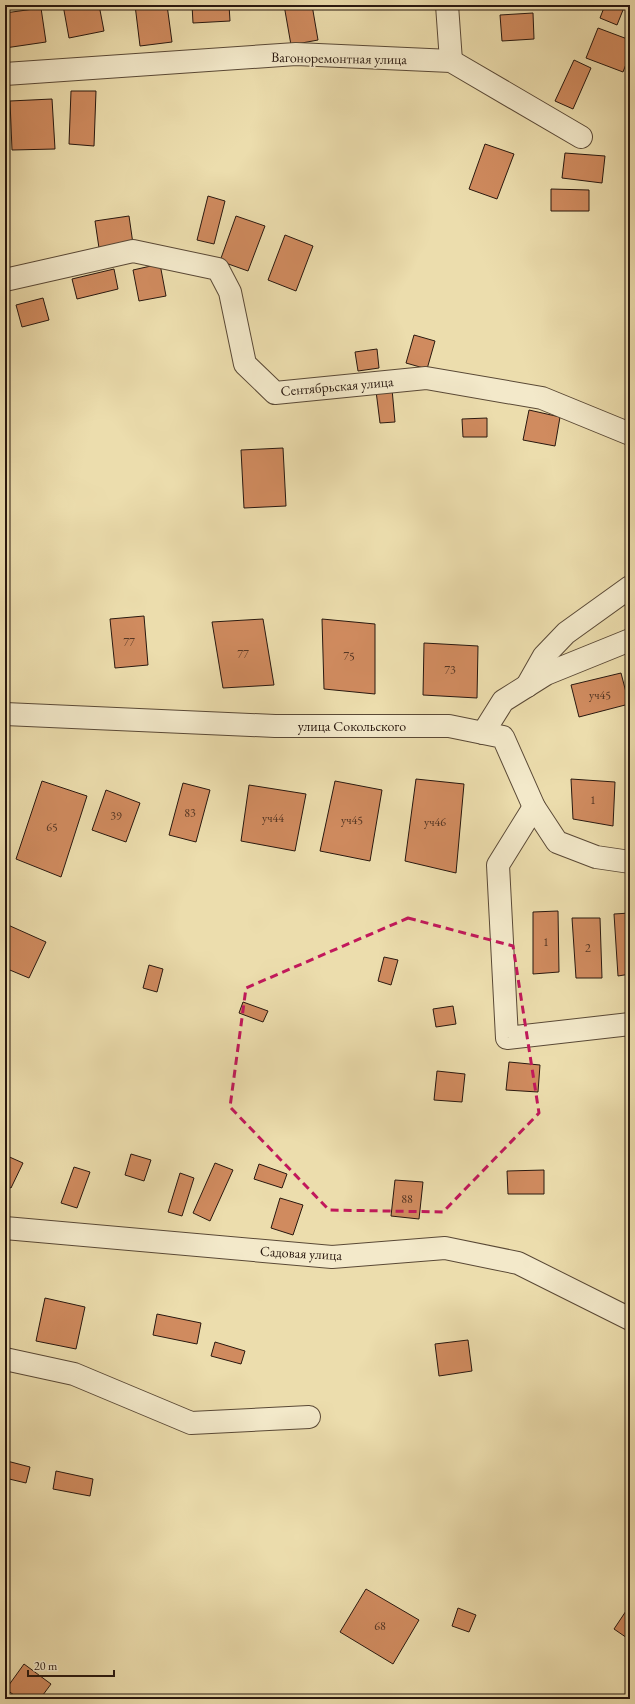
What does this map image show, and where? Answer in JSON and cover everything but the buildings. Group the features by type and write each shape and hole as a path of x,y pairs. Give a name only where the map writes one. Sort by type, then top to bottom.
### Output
{"street":[{"path":"447,5 451,61"},
{"name":"Вагоноремонтная улица","path":"5,74 296,54 451,61 582,137"},
{"name":"Сентябрьская улица","path":"5,280 133,251 218,269 230,292 245,364 275,393 426,378 542,398 630,434"},
{"path":"526,687 544,656 566,633 630,587"},
{"path":"483,733 503,701 546,674 630,640"},
{"name":"улица Сокольского","path":"5,714 275,726 450,726 503,737 534,807 558,842 596,857 630,862"},
{"path":"534,807 498,865 507,1038 630,1024"},
{"name":"Садовая улица","path":"5,1228 332,1257 445,1248 518,1263 630,1319"},
{"path":"5,1359 74,1374 191,1423 309,1417"}],"highlighted area":[{"path":"408,918 513,946 539,1113 443,1212 329,1210 230,1107 246,988"}]}
